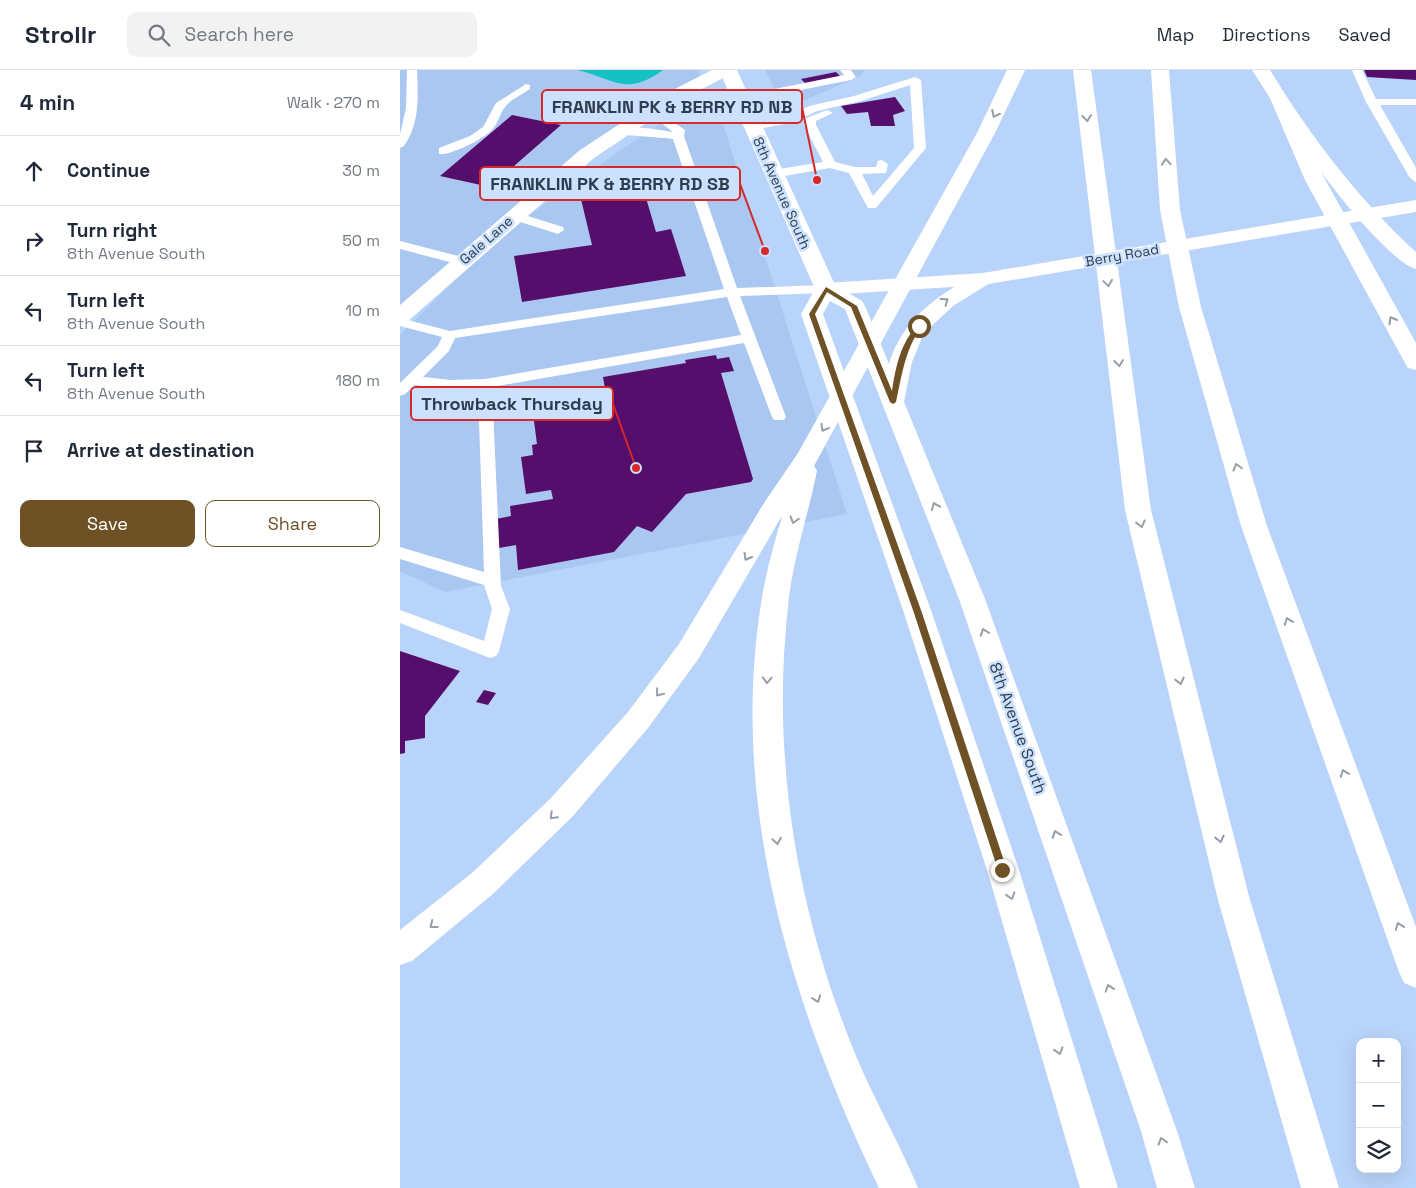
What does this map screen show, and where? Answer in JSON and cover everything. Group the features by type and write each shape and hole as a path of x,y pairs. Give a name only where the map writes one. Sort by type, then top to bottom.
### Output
{"main road":[{"name":"8th Avenue South","path":"727,70 826,289 854,306 893,402 972,599 1146,1094 1176,1188"},
{"name":"Gale Lane","path":"400,316 587,154 651,110 727,70"},
{"path":"400,950 483,883 562,807 602,764 664,687 689,651 733,580 773,509 809,455 995,115 1016,70"},
{"path":"1082,70 1138,510 1234,900 1320,1188"},
{"path":"1160,70 1170,210 1190,307 1254,526 1416,972"},
{"path":"1261,70 1278,99 1315,180 1416,363"},
{"path":"1278,99 1336,177 1413,260"},
{"name":"Berry Road","path":"826,289 982,278 1416,206"},
{"path":"893,402 902,356 912,334 932,310 982,278"},
{"path":"826,289 812,314 918,613 994,842 1099,1188"},
{"path":"809,455 779,578 770,641 766,715 770,794 786,889 814,992 857,1101 899,1188"}],"lane":[{"path":"400,144 408,134 411,123 412,70"},
{"path":"738,94 834,70"},
{"path":"738,94 852,77 845,70"},
{"path":"1357,70 1372,102 1416,178"},
{"path":"752,126 792,120 813,108 857,99 915,80 920,148 872,205 854,171"},
{"path":"443,152 487,130 494,120 500,105 526,87"},
{"path":"1372,102 1416,102"},
{"path":"651,110 679,130 678,136 732,292 779,417"},
{"path":"830,164 810,125 810,119 818,115 840,111"},
{"path":"618,132 650,132 678,136"},
{"path":"773,174 830,164 854,171 882,170 882,164"},
{"path":"515,216 558,230"},
{"path":"400,245 462,261"},
{"path":"400,322 450,335 732,292 826,289"},
{"path":"400,391 444,348 450,335"},
{"path":"411,380 451,385 485,384 750,338"},
{"path":"400,616 490,651 501,609 493,581 485,384"},
{"path":"400,552 493,581"}],"shaded area":[{"path":"400,70 699,70 701,83 645,114 400,318"},
{"path":"577,70 663,70 639,83 620,84"},
{"path":"765,70 864,70 862,75 785,109"},
{"path":"715,99 847,514 445,592 400,571 400,335 457,278 529,215 641,136 697,102"}],"building":[{"path":"1364,70 1416,70 1416,80 1367,77"},
{"path":"836,72 841,77 806,84 801,79"},
{"path":"895,97 905,111 893,115 895,126 871,126 868,112 847,114 841,106"},
{"path":"512,115 561,125 490,187 440,176"},
{"path":"637,167 656,232 671,229 686,276 522,302 514,256 592,245 579,191 606,171"},
{"path":"716,355 717,359 729,357 734,371 721,373 753,479 751,482 686,494 652,532 637,526 614,552 518,570 516,545 499,548 496,519 511,516 510,506 553,499 551,490 526,494 521,457 533,455 532,445 537,444 532,406 542,405 541,400 605,389 603,377 686,363 685,360"},
{"path":"400,651 460,671 425,716 425,738 405,741 405,753 400,754"},
{"path":"484,690 496,693 488,705 476,702"}],"place":[{"name":"FRANKLIN PK & BERRY RD NB","path":"817,180"},
{"name":"FRANKLIN PK & BERRY RD SB","path":"765,251"},
{"name":"Throwback Thursday","path":"636,468"}],"route":[{"path":"919,326 912,334 902,356 893,402 854,306 826,289 812,314 918,613 1002,870"}]}
